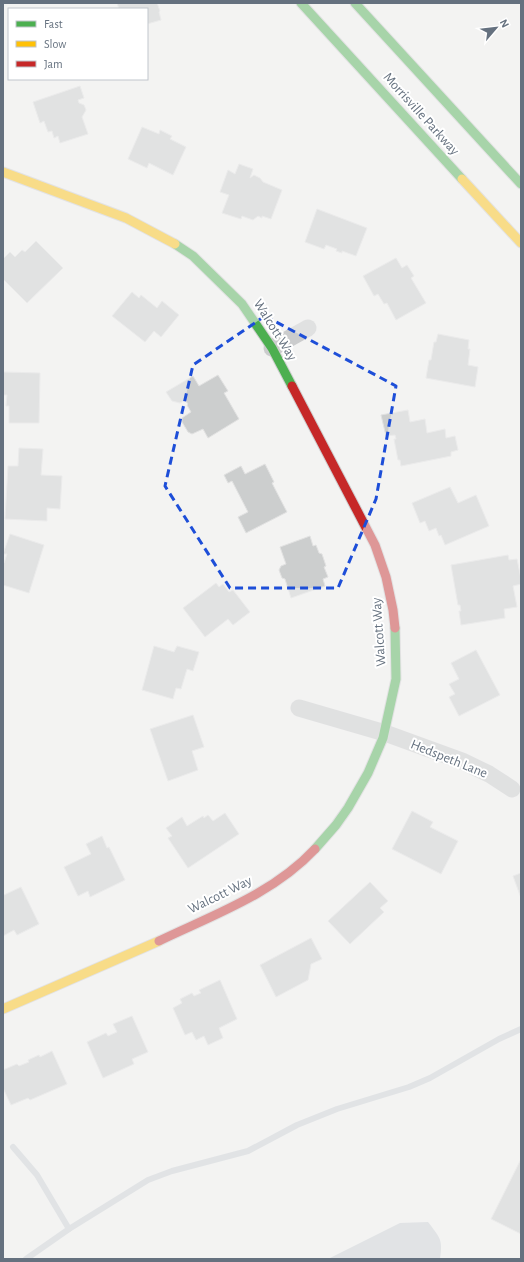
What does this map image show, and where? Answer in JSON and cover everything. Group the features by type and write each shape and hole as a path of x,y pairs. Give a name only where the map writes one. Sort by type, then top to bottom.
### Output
{"street":[{"name":"Morrisville Parkway","path":"301,3 521,243"},
{"name":"Morrisville Parkway","path":"355,3 521,184"},
{"name":"Walcott Way","path":"3,172 126,218 174,243 193,256 242,304 272,348 352,500 383,564 395,617 396,646 396,680 385,733 367,777 343,817 321,845 278,881 250,896 146,946 3,1009"},
{"path":"272,348 308,328"},
{"name":"Hedspeth Lane","path":"299,708 385,733 462,761 489,774 512,789"}],"highlighted area":[{"path":"265,316 396,386 376,499 338,588 230,588 165,486 193,365"}],"shaded area":[{"path":"428,1222 440,1239 440,1259 328,1259 400,1223"}],"building":[{"path":"117,3 157,3 161,20 148,24 148,8 119,8"},
{"path":"80,86 84,98 78,100 79,103 84,105 86,110 82,117 88,134 60,143 58,136 54,138 52,131 48,132 44,121 40,123 33,102"},
{"path":"142,127 159,134 160,130 172,136 170,139 186,147 173,175 149,163 147,168 128,159"},
{"path":"239,164 253,169 250,178 254,175 260,178 263,182 282,190 271,219 258,216 253,220 242,216 241,219 222,213 229,195 220,192 228,170 235,174"},
{"path":"317,209 367,228 356,256 342,251 342,253 336,251 337,249 326,245 324,249 305,242"},
{"path":"36,241 63,268 27,303 3,279 3,259 10,252 15,257 22,250 25,252"},
{"path":"396,258 402,268 407,265 414,276 411,278 426,303 396,320 387,303 384,304 378,294 374,296 363,276"},
{"path":"132,292 139,298 141,295 157,308 162,301 179,315 161,337 154,331 145,342 112,316"},
{"path":"438,334 469,340 468,349 470,349 468,365 478,367 475,387 426,378 429,360 431,360 434,342 436,342"},
{"path":"3,372 40,373 39,423 9,423 9,406 6,406 7,395 3,395"},
{"path":"218,375 228,391 224,393 239,419 208,438 203,429 192,434 188,432 182,422 182,418 191,412 187,405 188,404 185,400 180,403 172,401 166,392 193,376 199,386"},
{"path":"408,410 410,422 425,419 427,433 445,429 446,438 455,436 458,450 451,452 451,456 401,466 400,460 398,460 394,439 396,439 395,435 386,436 381,415"},
{"path":"19,448 43,449 41,475 62,476 60,509 47,508 47,521 5,519 8,466 18,466"},
{"path":"265,464 274,482 272,483 287,512 246,533 238,517 248,512 232,481 228,483 224,475 241,466 245,474"},
{"path":"450,487 458,503 476,495 489,526 445,545 436,528 429,531 425,521 420,523 412,503"},
{"path":"10,534 44,545 29,593 3,585 3,562 4,563 7,554 3,554"},
{"path":"310,536 313,546 316,545 319,553 322,554 326,566 324,567 328,577 323,579 325,586 291,598 285,579 282,578 279,570 281,566 286,564 280,547"},
{"path":"508,555 509,560 517,559 521,579 521,584 513,586 517,607 504,609 505,618 461,625 459,611 461,611 460,605 458,605 451,565"},
{"path":"216,583 219,587 223,584 229,592 233,590 250,612 233,625 228,619 205,637 183,608"},
{"path":"154,646 174,652 177,646 199,652 193,671 187,669 181,689 176,688 173,699 142,690"},
{"path":"476,650 500,695 459,716 449,697 455,694 449,684 459,679 451,663"},
{"path":"193,715 204,747 192,751 198,770 168,781 150,729"},
{"path":"412,811 433,822 430,827 458,841 441,874 392,849"},
{"path":"225,813 239,834 188,868 168,838 172,836 166,828 182,817 187,826 203,816 204,818 208,815 213,821"},
{"path":"102,836 125,880 90,897 88,891 78,896 64,867 91,854 86,844"},
{"path":"521,873 521,898 513,876"},
{"path":"370,882 388,901 380,908 384,912 350,944 328,921"},
{"path":"21,887 39,924 17,935 14,930 3,936 3,892 4,895"},
{"path":"311,938 322,959 311,964 308,980 276,997 260,965"},
{"path":"220,980 237,1019 219,1028 223,1038 208,1045 204,1036 196,1040 192,1032 185,1035 173,1008 182,1003 180,999 192,993 194,996 201,993 199,990"},
{"path":"132,1016 148,1052 132,1059 134,1064 103,1078 87,1042 106,1033 108,1036 117,1032 113,1024"},
{"path":"52,1051 67,1084 30,1100 28,1098 11,1105 3,1088 3,1070 17,1064 19,1066 29,1062 28,1060 39,1055 40,1057"},
{"path":"521,1159 521,1234 491,1219"}],"waterway":[{"path":"26,1259 69,1229 148,1180 172,1171 248,1151 297,1125 337,1109 409,1087 430,1078 499,1039 521,1029"},
{"path":"13,1147 37,1175 69,1229"}],"traffic: fast":[{"path":"301,3 462,179"},
{"path":"355,3 521,184"},
{"path":"175,244 193,256 242,304 272,348 292,386"},
{"path":"315,849 336,825 348,808 368,773 383,738 396,679 395,628"}],"traffic: slow":[{"path":"3,172 126,218 175,244"},
{"path":"462,179 521,243"},
{"path":"3,1009 159,941"}],"traffic: jam":[{"path":"292,386 375,545 386,577 395,628"},
{"path":"159,941 242,902 261,891 280,879 315,849"}]}
